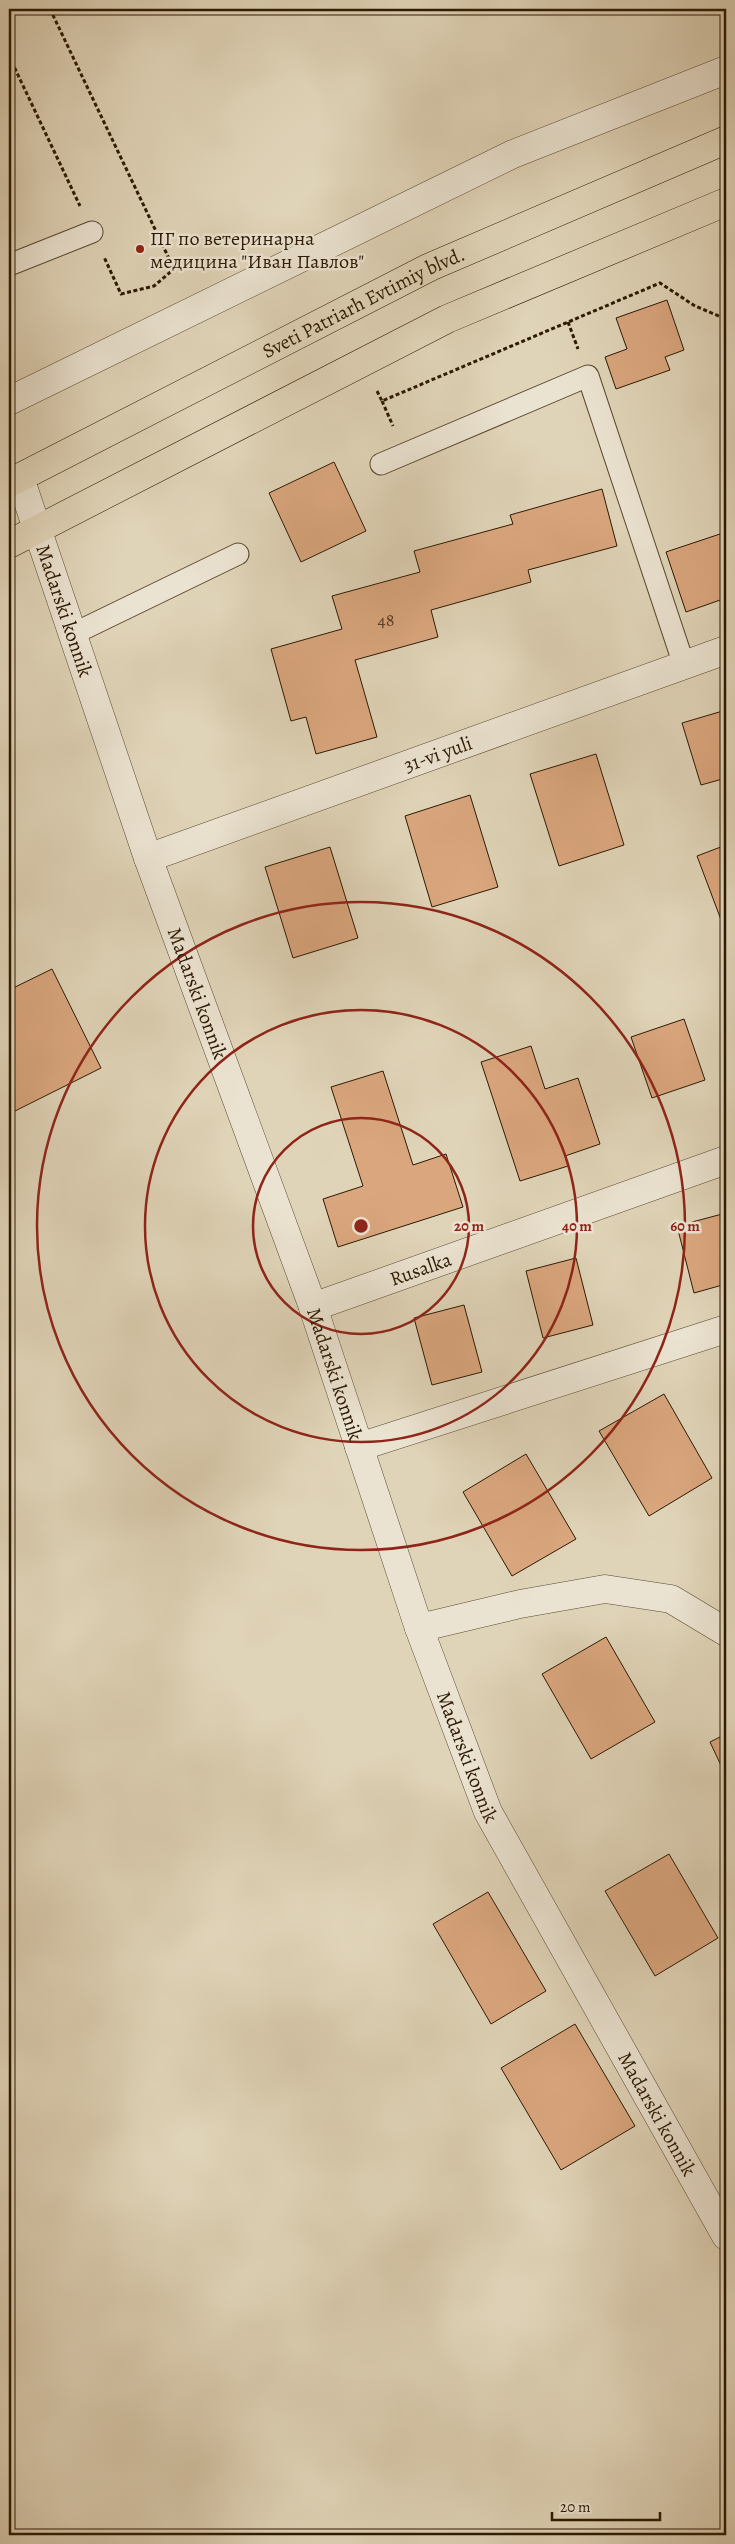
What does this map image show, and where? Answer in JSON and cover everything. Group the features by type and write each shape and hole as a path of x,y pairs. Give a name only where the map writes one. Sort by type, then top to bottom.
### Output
{"main road":[{"name":"Sveti Patriarh Evtimiy blvd.","path":"15,480 430,267 726,140"},
{"path":"9,544 447,319 726,202"}],"street":[{"path":"9,402 513,154 726,70"},
{"name":"Madarski konnik","path":"15,480 38,529 148,858 313,1307 420,1628 488,1812 726,2236"},
{"name":"31-vi yuli","path":"148,858 726,650"},
{"name":"Rusalka","path":"313,1307 726,1160"},
{"path":"360,1447 726,1329"},
{"path":"420,1628 520,1604 605,1588 671,1599 726,1632"}],"lane":[{"path":"9,265 92,232"},
{"path":"381,464 588,376 684,665"},
{"path":"73,634 238,554"}],"path":[{"path":"9,56 121,294 154,286 174,270 50,9"}],"building":[{"path":"667,300 684,350 665,357 670,370 616,389 605,357 627,349 616,318"},
{"path":"334,462 366,531 301,562 269,493"},
{"path":"602,489 617,546 528,570 531,582 431,610 438,637 355,660 377,737 316,754 306,717 291,721 271,649 342,629 332,596 420,572 414,551 513,524 510,515"},
{"path":"726,532 726,598 686,612 666,552"},
{"path":"726,710 726,778 701,785 682,723"},
{"path":"596,754 624,845 559,866 530,774"},
{"path":"470,795 498,887 432,907 405,816"},
{"path":"726,845 726,933 697,856"},
{"path":"330,847 358,938 293,958 265,867"},
{"path":"52,969 101,1068 9,1114 9,990"},
{"path":"684,1019 705,1080 652,1098 631,1037"},
{"path":"531,1046 545,1089 578,1078 600,1144 565,1156 568,1166 520,1181 481,1062"},
{"path":"383,1071 413,1165 446,1154 463,1207 338,1247 323,1199 363,1186 331,1087"},
{"path":"726,1213 726,1284 694,1293 677,1226"},
{"path":"576,1258 593,1325 543,1338 526,1271"},
{"path":"464,1305 482,1372 432,1385 414,1318"},
{"path":"664,1394 712,1478 649,1516 599,1431"},
{"path":"526,1454 576,1539 512,1576 463,1492"},
{"path":"606,1637 655,1722 591,1759 542,1674"},
{"path":"726,1734 726,1776 710,1742"},
{"path":"669,1854 718,1938 655,1976 605,1891"},
{"path":"488,1892 546,1991 491,2024 433,1924"},
{"path":"575,2024 635,2126 561,2170 501,2068"}],"place":[{"name":"ПГ по ветеринарна медицина \"Иван Павлов\"","path":"140,249"}]}
